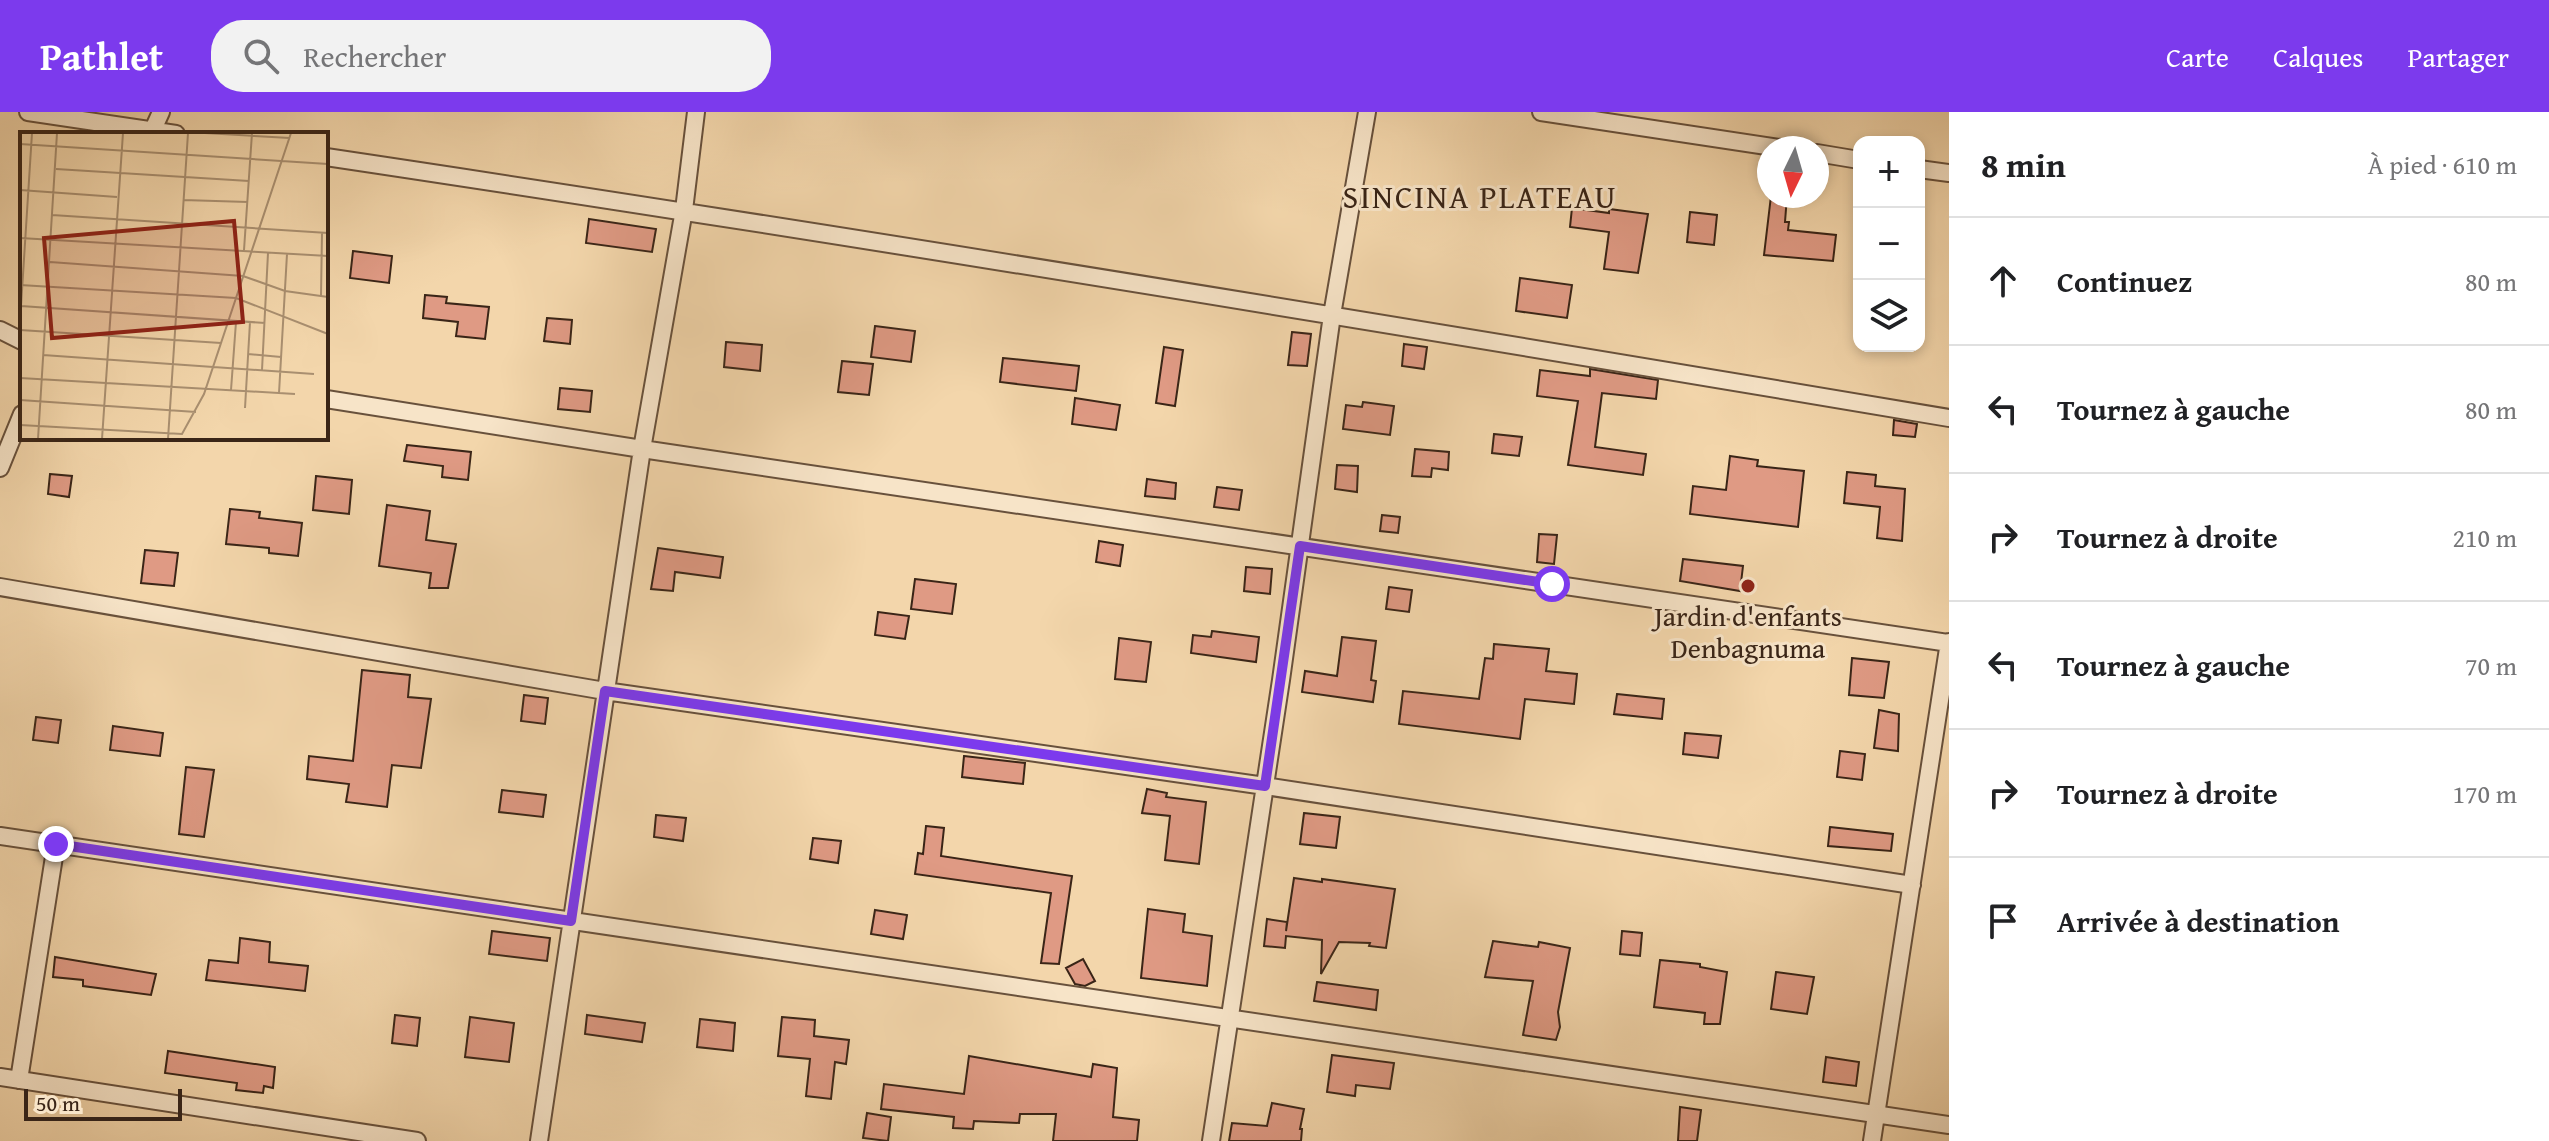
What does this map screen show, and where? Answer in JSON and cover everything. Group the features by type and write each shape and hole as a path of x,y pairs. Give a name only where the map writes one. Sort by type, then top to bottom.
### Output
{"street":[{"path":"28,112 72,115 152,132 161,112"},
{"path":"539,1141 642,449 684,210 696,112"},
{"path":"1211,1141 1332,315 1367,112"},
{"path":"1541,112 1757,145"},
{"path":"1829,155 1853,159"},
{"path":"328,157 684,210 1949,418"},
{"path":"1925,170 1949,173"},
{"path":"0,330 20,340"},
{"path":"328,399 642,449 1949,643 1872,1141"},
{"path":"0,468 20,419"},
{"path":"0,587 605,691 1265,786 1912,885"},
{"path":"0,836 1949,1125"},
{"path":"19,1080 56,844"},
{"path":"0,1077 417,1141"}],"building":[{"path":"1572,208 1648,214 1638,273 1604,269 1609,232 1570,227"},
{"path":"1770,208 1786,208 1788,230 1836,235 1833,261 1764,255"},
{"path":"1690,212 1717,215 1714,245 1687,242"},
{"path":"589,219 656,229 652,252 586,243"},
{"path":"353,251 392,256 389,283 350,278"},
{"path":"1520,278 1572,285 1567,318 1516,311"},
{"path":"425,295 447,297 446,303 489,307 485,339 456,336 458,322 423,318"},
{"path":"547,318 572,320 570,344 544,341"},
{"path":"875,326 915,331 911,362 871,357"},
{"path":"1292,332 1311,334 1307,366 1288,365"},
{"path":"726,342 762,345 760,371 724,367"},
{"path":"1404,344 1427,347 1424,369 1402,366"},
{"path":"1164,347 1183,350 1175,406 1156,403"},
{"path":"1003,358 1079,366 1076,391 1000,382"},
{"path":"842,361 873,364 869,395 838,392"},
{"path":"1590,369 1658,380 1656,399 1602,393 1595,447 1646,454 1643,475 1568,465 1578,401 1537,396 1540,370 1590,376"},
{"path":"560,388 592,391 590,412 558,409"},
{"path":"1075,398 1120,405 1116,430 1072,424"},
{"path":"1363,402 1394,406 1390,435 1343,429 1346,405 1362,407"},
{"path":"1894,420 1917,424 1915,437 1893,435"},
{"path":"1494,434 1522,437 1519,456 1492,453"},
{"path":"407,445 471,452 468,480 442,477 443,466 404,461"},
{"path":"1415,449 1449,452 1448,470 1432,468 1431,477 1412,476"},
{"path":"1730,456 1758,460 1757,466 1804,471 1798,527 1690,514 1693,486 1726,490"},
{"path":"1337,465 1358,466 1357,492 1335,489"},
{"path":"1847,472 1876,475 1875,486 1905,489 1902,541 1877,538 1880,507 1844,503"},
{"path":"50,474 72,476 69,497 48,494"},
{"path":"316,476 352,480 349,514 313,510"},
{"path":"1147,479 1176,483 1175,499 1145,496"},
{"path":"1217,487 1242,490 1239,510 1214,507"},
{"path":"387,505 430,511 426,540 456,544 448,588 429,588 431,573 379,566"},
{"path":"230,509 260,512 259,518 302,523 298,556 269,553 269,548 226,544"},
{"path":"1382,515 1400,517 1398,533 1380,531"},
{"path":"1539,534 1557,535 1554,564 1537,562"},
{"path":"1099,541 1123,545 1120,566 1096,562"},
{"path":"658,548 723,557 720,578 675,572 673,591 651,589"},
{"path":"145,550 178,553 174,586 141,583"},
{"path":"1683,559 1743,566 1740,591 1680,581"},
{"path":"1246,567 1272,569 1270,594 1244,591"},
{"path":"915,579 956,584 952,614 911,609"},
{"path":"1389,587 1412,590 1409,612 1386,609"},
{"path":"878,612 909,616 905,639 875,635"},
{"path":"1212,631 1259,637 1256,662 1191,653 1193,635 1211,637"},
{"path":"1342,637 1376,641 1371,680 1376,681 1373,702 1302,692 1305,671 1337,676"},
{"path":"1119,638 1151,642 1146,682 1115,679"},
{"path":"1494,644 1549,649 1546,671 1577,674 1574,704 1525,699 1520,739 1399,724 1403,691 1479,699 1485,658 1493,659"},
{"path":"1852,658 1889,662 1884,698 1849,695"},
{"path":"362,670 410,675 408,697 431,699 421,768 392,765 387,807 346,802 349,784 307,779 309,756 353,761"},
{"path":"1617,694 1664,699 1662,719 1614,714"},
{"path":"524,695 548,698 545,724 521,721"},
{"path":"1879,710 1899,714 1898,751 1874,748"},
{"path":"36,717 61,720 58,743 33,740"},
{"path":"113,726 163,733 160,756 110,750"},
{"path":"1685,733 1721,736 1718,758 1683,754"},
{"path":"1840,751 1865,754 1862,780 1837,777"},
{"path":"964,756 1025,763 1023,784 962,777"},
{"path":"186,767 214,770 204,837 179,834"},
{"path":"1147,789 1167,793 1166,797 1206,802 1199,864 1165,860 1170,816 1142,813"},
{"path":"502,790 546,795 543,817 499,812"},
{"path":"1304,813 1340,817 1336,848 1300,844"},
{"path":"656,815 686,818 683,841 654,837"},
{"path":"926,826 944,828 941,856 1072,876 1059,964 1041,963 1051,893 915,874 918,853 923,854"},
{"path":"1830,827 1893,834 1891,851 1828,846"},
{"path":"813,838 841,841 838,863 810,859"},
{"path":"1294,878 1395,889 1386,948 1369,946 1370,943 1339,942 1321,974 1322,940 1286,936 1285,948 1264,946 1267,919 1287,922 1286,931"},
{"path":"1148,909 1185,914 1183,932 1212,936 1207,986 1141,978"},
{"path":"875,910 907,915 903,939 871,934"},
{"path":"492,931 550,938 547,961 489,954"},
{"path":"1622,931 1642,933 1640,956 1620,954"},
{"path":"240,938 270,942 269,962 308,966 305,991 206,980 209,960 238,963"},
{"path":"1493,941 1538,947 1539,942 1570,948 1556,1040 1523,1035 1533,981 1485,977"},
{"path":"55,957 156,974 151,995 83,986 83,980 53,977"},
{"path":"1083,959 1095,981 1085,986 1075,984 1066,968"},
{"path":"1660,960 1700,964 1700,967 1727,972 1720,1024 1704,1024 1705,1013 1654,1007"},
{"path":"1776,972 1814,977 1807,1014 1771,1009"},
{"path":"1317,982 1378,990 1376,1010 1314,1001"},
{"path":"395,1015 420,1018 417,1046 392,1043"},
{"path":"587,1015 645,1023 642,1042 585,1034"},
{"path":"470,1017 514,1023 509,1062 465,1057"},
{"path":"782,1017 815,1020 814,1036 849,1040 846,1064 835,1062 831,1099 806,1096 810,1059 778,1056"},
{"path":"700,1019 735,1023 733,1051 697,1047"},
{"path":"168,1051 275,1067 273,1088 264,1086 263,1093 236,1090 237,1083 165,1073"},
{"path":"1332,1055 1394,1063 1390,1089 1356,1085 1355,1096 1327,1092"},
{"path":"969,1056 1091,1077 1093,1064 1117,1068 1113,1117 1139,1120 1137,1141 1053,1141 1056,1114 1020,1114 1019,1123 974,1121 973,1129 953,1128 954,1117 881,1109 884,1084 964,1094"},
{"path":"1826,1057 1859,1062 1856,1086 1823,1082"},
{"path":"1272,1103 1304,1109 1301,1141 1229,1141 1232,1123 1267,1126"},
{"path":"1680,1107 1701,1110 1697,1141 1678,1141"},
{"path":"867,1113 891,1117 888,1141 863,1138"}],"place":[{"name":"Jardin d'enfants Denbagnuma","path":"1748,586"}],"district":[{"name":"SINCINA PLATEAU","path":"1480,197"}],"route":[{"path":"56,844 571,921 605,691 1265,786 1300,546 1552,584"}]}
